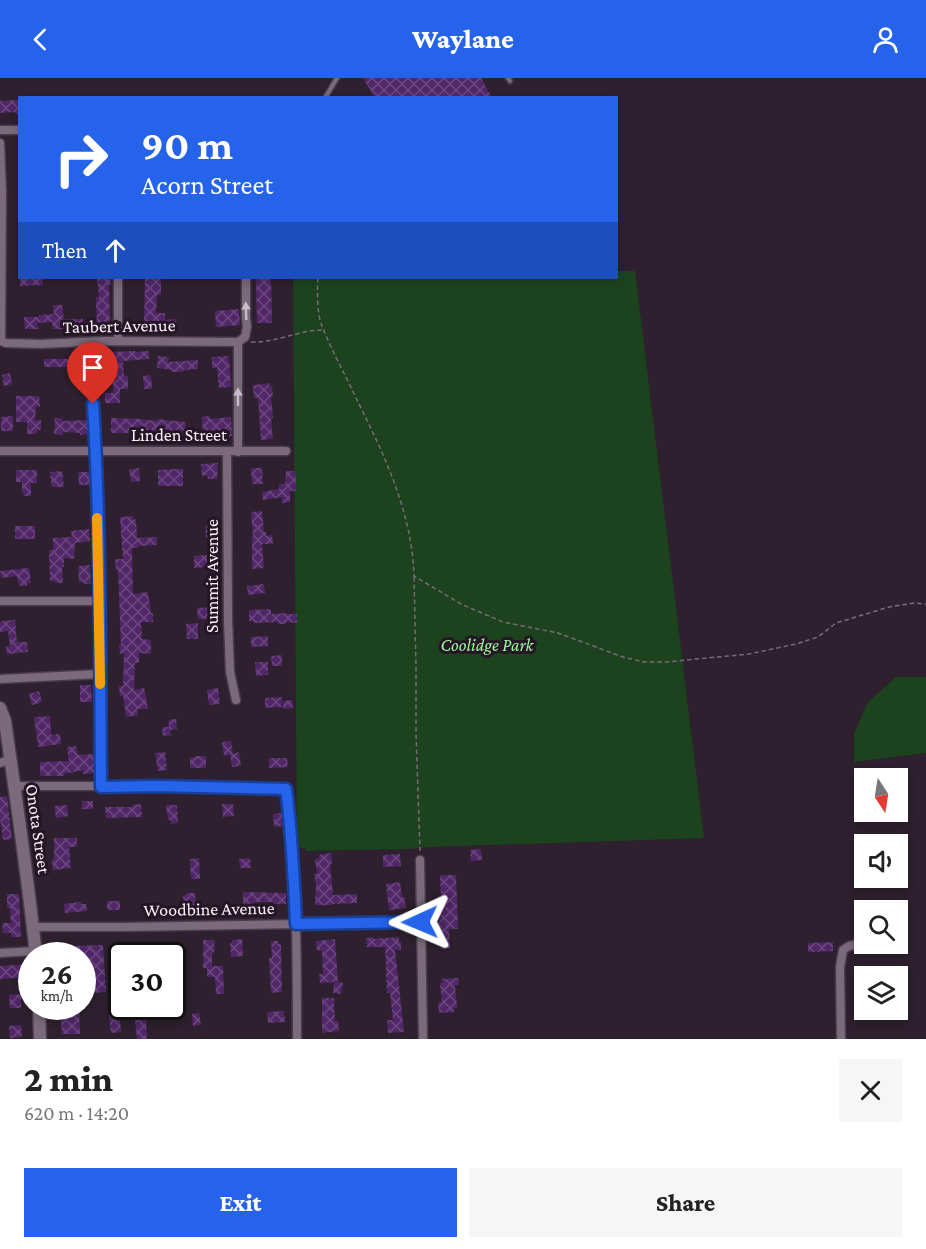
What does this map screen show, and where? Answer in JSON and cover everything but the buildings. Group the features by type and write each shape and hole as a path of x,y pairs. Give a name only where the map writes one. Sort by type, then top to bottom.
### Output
{"street":[{"path":"0,130 18,130"},
{"path":"0,144 1,341"},
{"path":"118,279 118,341"},
{"path":"238,452 238,342 244,337 247,327 246,279"},
{"name":"Taubert Avenue","path":"1,341 6,344 118,341 238,342"},
{"path":"91,342 96,452 101,787"},
{"name":"Linden Street","path":"0,451 286,451"},
{"name":"Summit Avenue","path":"227,452 228,619 230,672 236,700"},
{"path":"0,601 99,601"},
{"path":"0,679 100,674"},
{"name":"Onota Street","path":"0,708 4,721 5,761 14,786 34,942"},
{"path":"14,786 286,789 294,867 297,1039"},
{"path":"420,860 423,1039"},
{"name":"Woodbine Avenue","path":"33,927 420,922"},
{"path":"842,1039 840,967 843,950 854,945"},
{"path":"0,953 18,953"},
{"path":"39,1020 40,1039"}],"lane":[{"path":"326,96 337,78"}],"path":[{"path":"318,279 320,321 375,436 409,527 414,576 420,860"},
{"path":"238,342 264,342 314,330 324,330"},
{"path":"414,576 461,604 503,622 558,633 623,657 644,662 749,654 818,637 836,623 889,607 914,603 926,604"}],"green space":[{"name":"Coolidge Park","path":"618,271 635,271 704,838 409,849 306,851 305,848 297,848 293,279 618,279"},
{"path":"896,677 926,677 926,753 854,762 854,734 868,702"}],"slow traffic":[{"path":"97,518 100,684"}],"route":[{"path":"93,404 96,452 101,787 216,786 286,789 291,827 296,924 420,922"}]}
